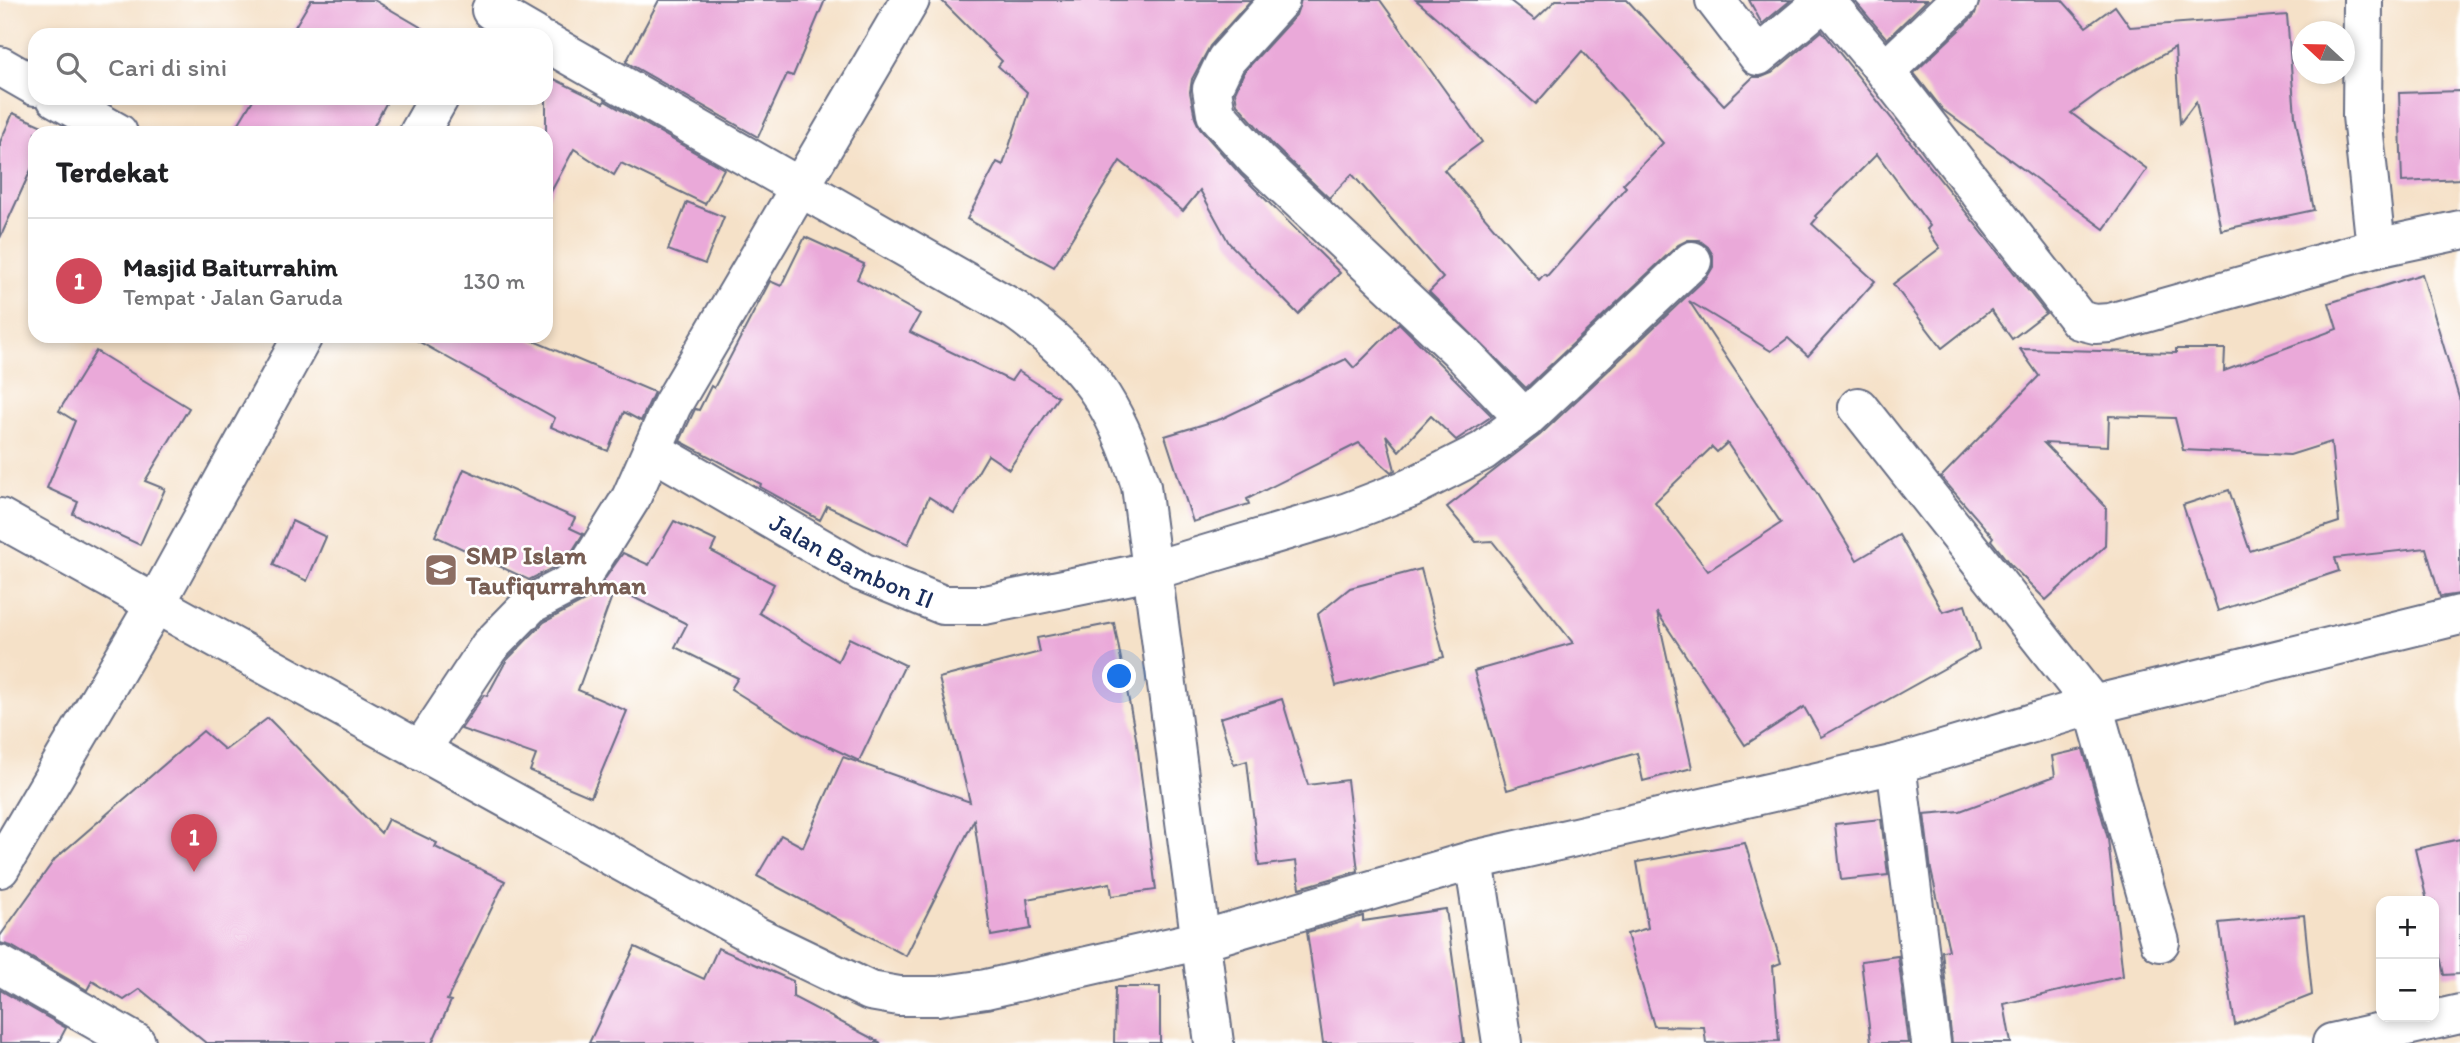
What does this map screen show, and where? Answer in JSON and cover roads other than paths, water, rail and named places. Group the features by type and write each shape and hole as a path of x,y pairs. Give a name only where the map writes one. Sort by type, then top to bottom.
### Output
{"street":[{"path":"420,751 489,647 531,604 581,578 612,534 673,405 910,0"},
{"path":"1280,0 1226,60 1212,89 1216,114 1257,159 1459,350 1525,419"},
{"path":"1715,0 1758,56 1825,0 1885,71 2078,320 2095,324 2110,323 2376,248 2460,230"},
{"path":"1885,71 1959,0"},
{"path":"2363,0 2362,117 2376,248"},
{"path":"488,15 518,28"},
{"path":"553,46 1016,310 1050,335 1106,397 1126,438 1141,486 1214,1043"},
{"path":"0,66 28,82"},
{"path":"68,105 106,126"},
{"path":"423,126 435,105"},
{"name":"Jalan Bambon II","path":"652,450 862,572 943,605 985,605 1151,571 1348,512 1410,488 1483,451 1525,419 1692,261"},
{"path":"0,867 155,605 299,343"},
{"path":"1858,407 2093,705 2160,942"},
{"path":"0,518 756,936 845,982 870,991 898,996 938,996 986,989 1202,940 1474,860 1896,764 2093,705 2460,615"},
{"path":"1896,764 1931,1043"},
{"path":"1474,860 1502,1043"},
{"path":"0,965 136,1043"},
{"path":"2332,1043 2460,1014"}],"place":[{"name":"SMP Islam Taufiqurrahman","path":"441,570"},
{"name":"Masjid Baiturrahim","path":"194,872"}]}
